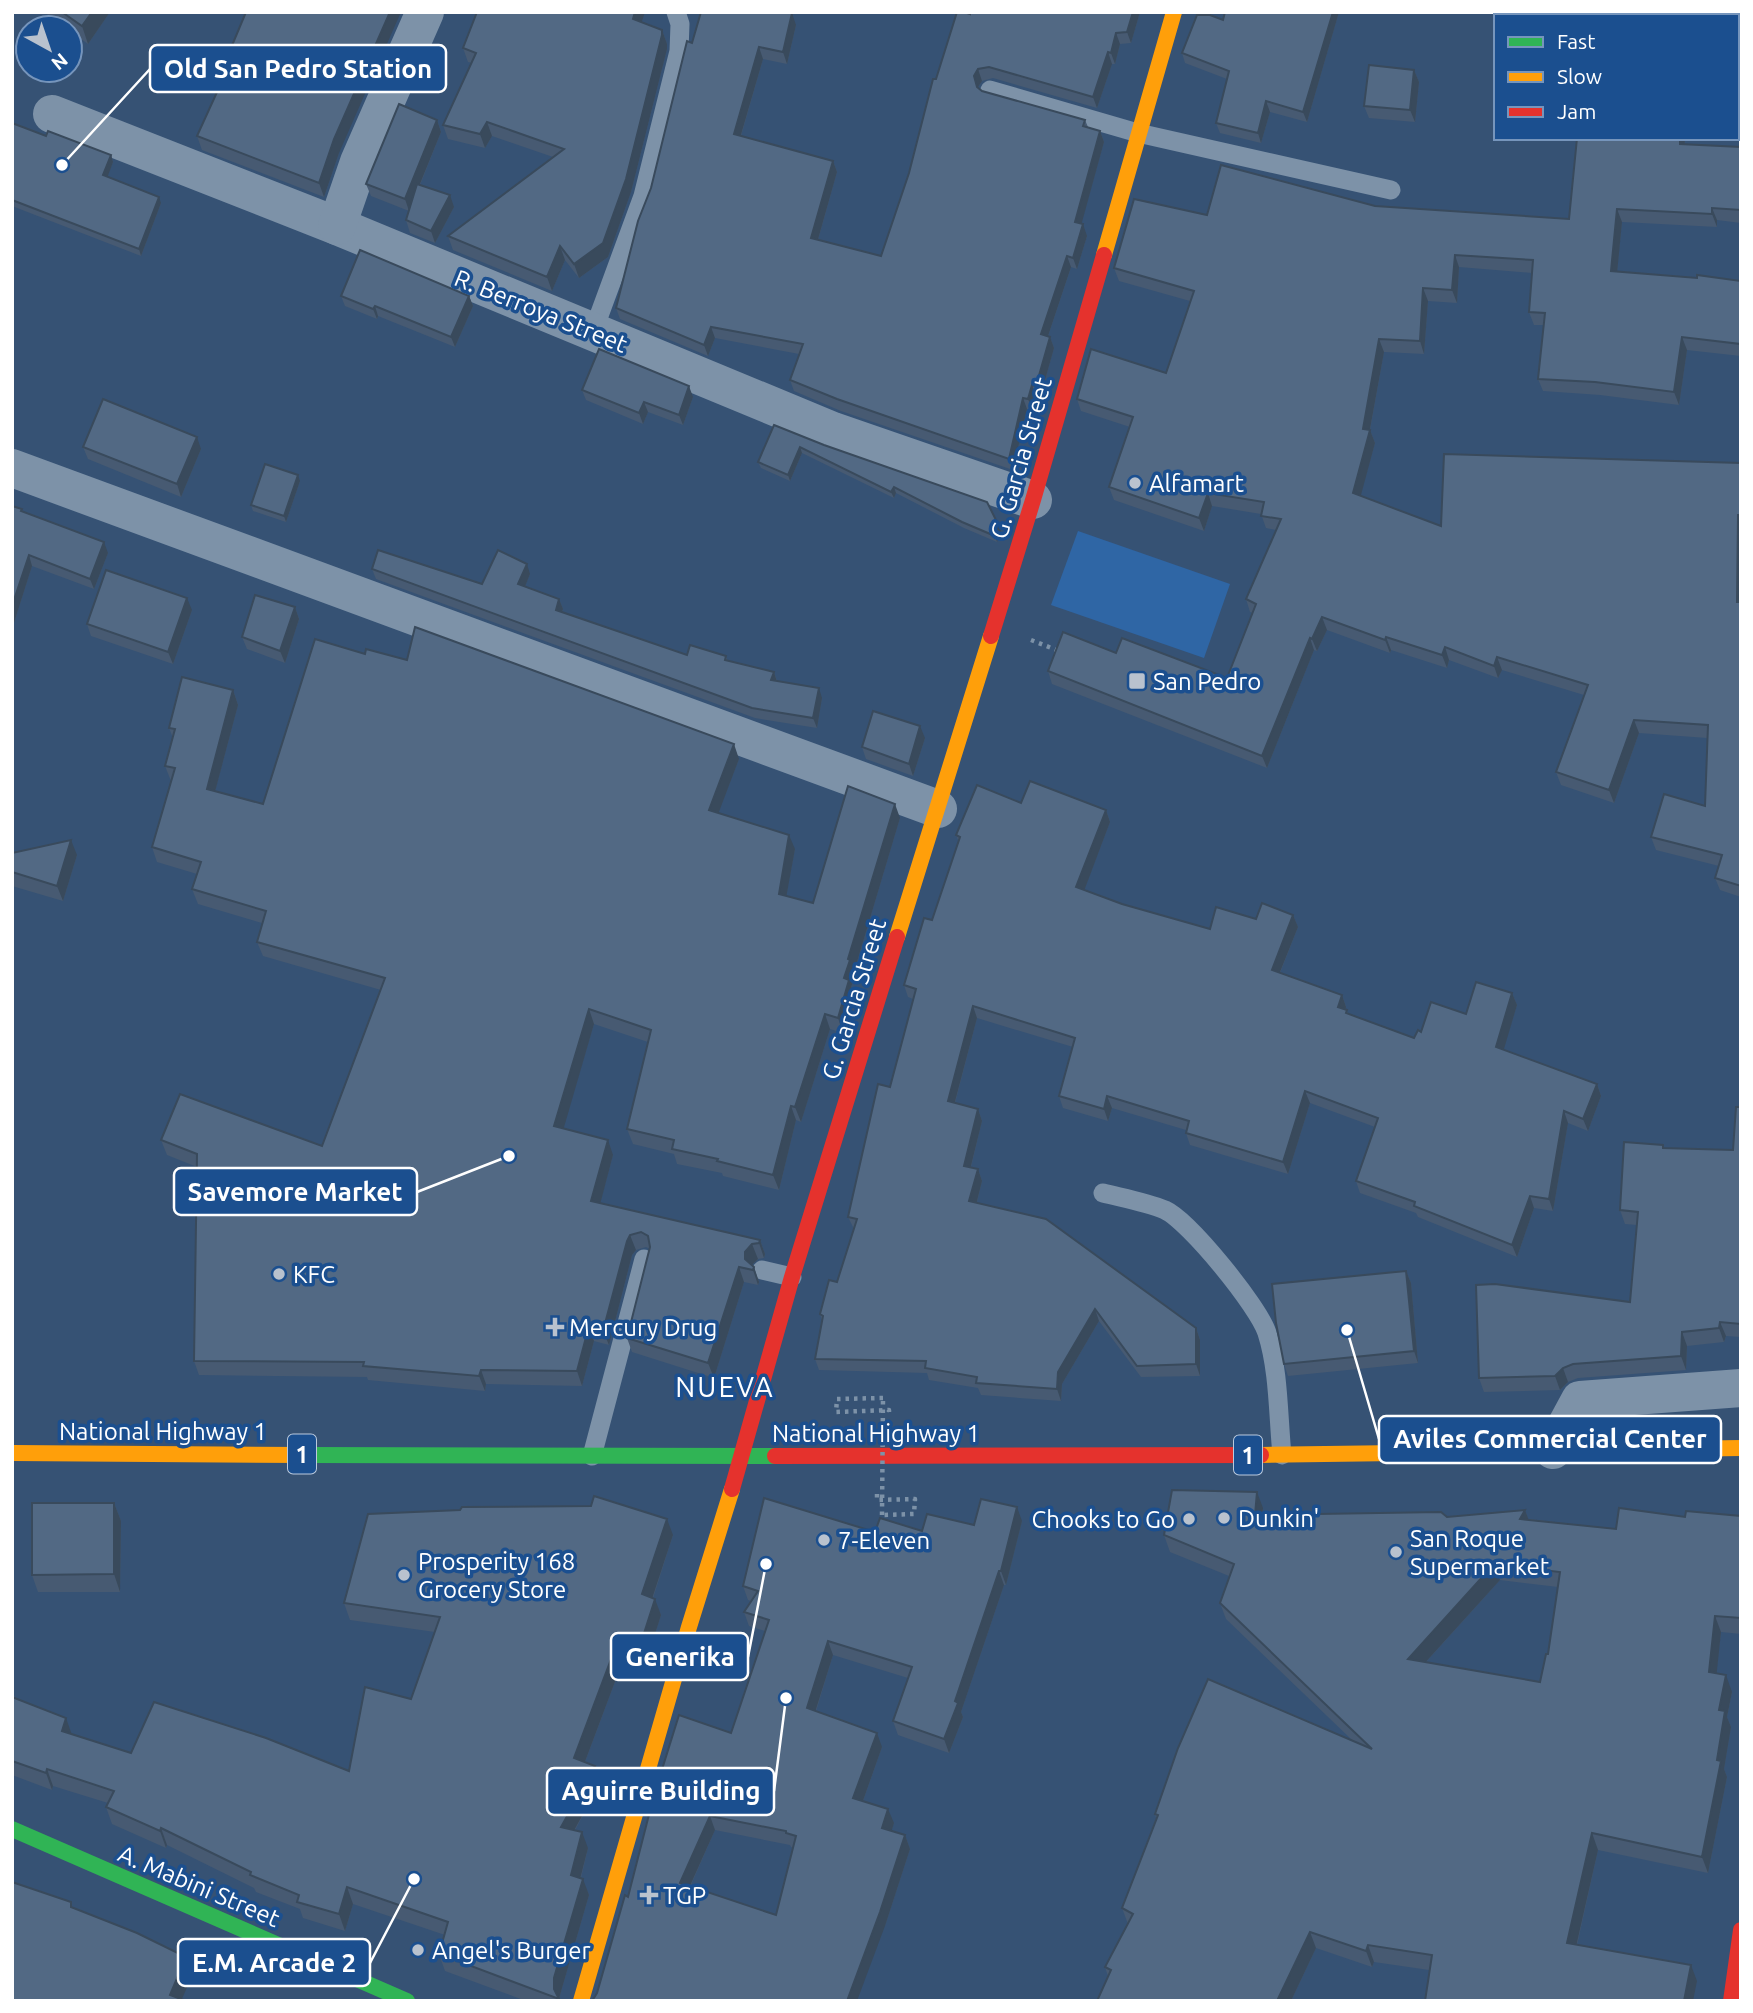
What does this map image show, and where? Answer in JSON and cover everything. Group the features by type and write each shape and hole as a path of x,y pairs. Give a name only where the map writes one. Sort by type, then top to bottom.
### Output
{"main road":[{"name":"G. Garcia Street","path":"581,2001 792,1277 1033,500 1174,12"},
{"name":"National Highway 1","path":"12,1453 1282,1455 1741,1447"},
{"name":"A. Mabini Street","path":"12,1829 407,2001"},
{"path":"1731,2001 1741,1930"}],"street":[{"path":"337,226 359,162 425,12"},
{"name":"R. Berroya Street","path":"52,114 337,226 833,431 1033,500"},
{"path":"12,468 938,809"},
{"path":"1553,1450 1580,1400 1741,1388"}],"lane":[{"path":"593,332 642,196 679,51 680,24 676,12"},
{"path":"990,90 1138,133 1391,190"},
{"path":"1103,1193 1167,1211 1209,1251 1256,1310 1266,1330 1272,1354 1282,1455"},
{"path":"592,1456 644,1259"},
{"path":"762,1270 792,1277"}],"path":[{"path":"877,1500 915,1499 914,1514 882,1515 883,1398 837,1399 836,1412 889,1410"}],"shaded area":[{"path":"1078,531 1230,584 1204,658 1051,605"}],"building":[{"path":"62,12 92,12 84,23 84,14"},
{"path":"246,12 390,12 334,139 319,183 197,136 233,57 228,55"},
{"path":"477,12 635,12 633,19 662,30 626,179 603,243 574,264 560,246 547,277 448,236 564,149 487,122 480,134 443,125 476,53 463,48"},
{"path":"701,12 792,13 783,52 759,47 734,134 833,161 811,238 881,256 909,173 933,79 936,79 957,12 1133,12 1127,32 1116,33 1093,97 989,67 978,69 974,76 977,87 982,91 1085,120 1083,126 1100,131 1075,222 1083,224 1073,258 1067,256 1041,334 1050,337 1036,386 1032,385 1028,399 1023,398 1009,459 790,380 803,344 711,327 704,345 616,308 638,221 651,188 687,41 692,43"},
{"path":"1225,12 1333,12 1303,112 1266,101 1258,133 1216,123 1229,71 1182,53 1197,15 1210,15 1223,20"},
{"path":"1741,12 1741,59 1739,14 1625,14"},
{"path":"1369,65 1414,70 1410,110 1364,106"},
{"path":"399,104 437,120 405,199 366,184"},
{"path":"12,123 46,136 48,131 111,155 103,175 159,197 139,249 12,200"},
{"path":"1577,140 1680,140 1680,144 1741,147 1741,210 1712,208 1712,214 1617,209 1611,271 1697,278 1697,275 1741,281 1741,344 1682,337 1674,392 1595,382 1538,379 1545,313 1529,312 1533,260 1455,255 1452,290 1423,288 1420,341 1379,339 1363,429 1370,430 1353,493 1441,526 1444,454 1741,463 1737,602 1741,602 1741,886 1715,878 1722,855 1651,837 1664,794 1705,806 1708,725 1634,720 1609,790 1556,772 1588,685 1497,657 1494,666 1445,647 1442,655 1386,637 1385,640 1322,617 1312,639 1310,638 1262,756 1048,671 1063,632 1116,653 1122,638 1227,678 1256,604 1246,599 1281,519 1261,516 1264,502 1208,493 1199,518 1109,487 1133,417 1077,399 1091,349 1166,373 1194,291 1114,268 1134,199 1207,215 1221,165 1375,206 1569,219"},
{"path":"417,184 450,195 431,231 406,220"},
{"path":"360,250 469,296 451,337 375,306 373,309 341,296"},
{"path":"599,349 689,386 679,415 644,402 639,413 582,390"},
{"path":"103,399 197,437 177,484 83,447"},
{"path":"774,425 987,502 998,524 995,536 894,487 891,492 800,447 788,475 758,462"},
{"path":"265,464 298,475 284,516 251,505"},
{"path":"12,506 104,542 90,579 29,555 12,606"},
{"path":"378,550 482,584 498,550 527,564 518,584 559,599 556,610 687,655 690,645 726,656 725,660 774,672 771,680 819,688 813,718 752,708 372,569"},
{"path":"106,570 187,598 168,652 87,624"},
{"path":"255,595 295,607 280,651 242,637"},
{"path":"415,627 734,744 709,810 789,835 779,894 813,903 848,786 895,804 848,959 850,960 844,978 849,980 838,1018 825,1014 795,1107 791,1106 773,1175 672,1149 674,1140 627,1129 651,1030 589,1009 554,1126 608,1140 591,1201 760,1240 745,1252 745,1259 754,1267 753,1270 739,1267 708,1363 627,1338 650,1247 648,1236 641,1232 630,1235 627,1241 603,1331 589,1326 577,1371 481,1370 479,1376 363,1366 364,1362 194,1361 197,1154 161,1140 180,1094 322,1146 385,978 257,942 266,911 192,889 201,862 152,847 175,768 165,766 175,729 169,728 182,677 233,690 207,789 263,804 315,639 365,654 366,649 407,660"},
{"path":"873,711 920,726 909,764 862,747"},
{"path":"1030,781 1106,810 1076,887 1122,904 1210,929 1216,907 1256,919 1262,903 1293,915 1272,970 1342,995 1338,1007 1347,1010 1346,1013 1414,1038 1418,1030 1421,1032 1431,1002 1466,1014 1476,982 1512,993 1496,1047 1597,1084 1583,1119 1564,1111 1549,1199 1530,1196 1512,1245 1414,1206 1415,1202 1356,1181 1378,1118 1305,1091 1283,1162 1186,1133 1189,1121 1107,1096 1104,1109 1059,1096 1075,1038 973,1006 948,1101 978,1109 964,1166 978,1169 969,1201 1046,1219 1196,1328 1196,1364 1137,1366 1095,1309 1058,1372 1057,1389 976,1383 977,1377 925,1368 926,1361 815,1359 823,1316 820,1314 829,1280 837,1282 857,1219 848,1217 878,1084 890,1087 916,989 904,985 924,918 932,920 960,837 956,835 977,785 1021,803"},
{"path":"71,840 57,886 12,872 12,853"},
{"path":"1736,1107 1741,1107 1741,1324 1720,1322 1719,1328 1682,1332 1681,1356 1573,1364 1563,1368 1555,1376 1479,1378 1476,1285 1495,1284 1630,1302 1638,1212 1620,1210 1624,1142 1663,1145 1663,1148 1733,1150"},
{"path":"1406,1271 1414,1351 1284,1364 1272,1284"},
{"path":"1172,1490 1257,1492 1255,1515 1441,1512 1447,1517 1525,1510 1520,1519 1616,1529 1619,1508 1685,1517 1686,1511 1741,1516 1741,1618 1715,1616 1709,1672 1726,1675 1719,1710 1725,1711 1717,1760 1721,1761 1702,1857 1592,1833 1567,1943 1691,1965 1684,2001 1425,2001 1432,1955 1368,1945 1366,1951 1310,1932 1277,2001 1097,2001 1111,1970 1105,1967 1133,1914 1122,1908 1158,1815 1155,1814 1178,1748 1208,1679 1372,1749 1220,1603 1234,1564 1164,1535","holes":["1494,1564 1560,1572 1548,1654 1540,1682 1408,1659"]},
{"path":"594,1496 667,1519 642,1594 655,1599 638,1652 616,1646 574,1758 595,1766 561,1827 582,1832 571,1875 583,1879 554,1978 554,1989 559,1999 439,1954 448,1922 347,1887 339,1914 297,1902 299,1895 250,1875 251,1872 161,1828 160,1831 106,1807 114,1791 47,1769 46,1773 12,1761 12,1697 66,1718 62,1731 131,1753 154,1702 266,1738 349,1771 365,1687 411,1699 440,1617 344,1603 368,1514 460,1510 462,1507 591,1506"},
{"path":"764,1498 875,1532 880,1518 922,1531 927,1514 974,1525 981,1499 1017,1507 1001,1571 944,1739 893,1721 912,1667 828,1641 807,1708 877,1733 853,1798 888,1809 882,1828 905,1835 847,2001 592,2001 597,1993 625,1895 628,1897 654,1795 679,1715 731,1733 769,1620 744,1612 758,1591 743,1586","holes":["710,1816 786,1831 796,1836 776,1915 680,1883"]},
{"path":"32,1503 114,1503 114,1574 32,1575"},
{"path":"12,1882 71,1902 71,1907 137,1933 186,1957 170,1995 186,2001 12,2001"}],"traffic: fast":[{"path":"305,1455 775,1456"},
{"path":"12,1829 407,2001"}],"traffic: slow":[{"path":"1104,255 1174,12"},
{"path":"897,937 991,636"},
{"path":"1261,1455 1741,1448"},
{"path":"12,1453 305,1455"},
{"path":"581,2001 689,1627 732,1489"}],"traffic: jam":[{"path":"991,636 1104,255"},
{"path":"732,1489 792,1277 897,937"},
{"path":"775,1456 1261,1455"},
{"path":"1731,2001 1741,1930"}],"place":[{"name":"Old San Pedro Station","path":"62,165"},
{"name":"Alfamart","path":"1135,483"},
{"name":"San Pedro","path":"1137,681"},
{"name":"Savemore Market","path":"509,1156"},
{"name":"KFC","path":"279,1274"},
{"name":"Mercury Drug","path":"555,1327"},
{"name":"Aviles Commercial Center","path":"1347,1330"},
{"name":"Dunkin'","path":"1224,1518"},
{"name":"Chooks to Go","path":"1189,1519"},
{"name":"7-Eleven","path":"824,1540"},
{"name":"San Roque Supermarket","path":"1396,1552"},
{"name":"Generika","path":"766,1564"},
{"name":"Prosperity 168 Grocery Store","path":"404,1575"},
{"name":"Aguirre Building","path":"786,1698"},
{"name":"E.M. Arcade 2","path":"414,1879"},
{"name":"TGP","path":"649,1895"},
{"name":"Angel's Burger","path":"418,1950"}],"district":[{"name":"NUEVA","path":"725,1386"}]}
